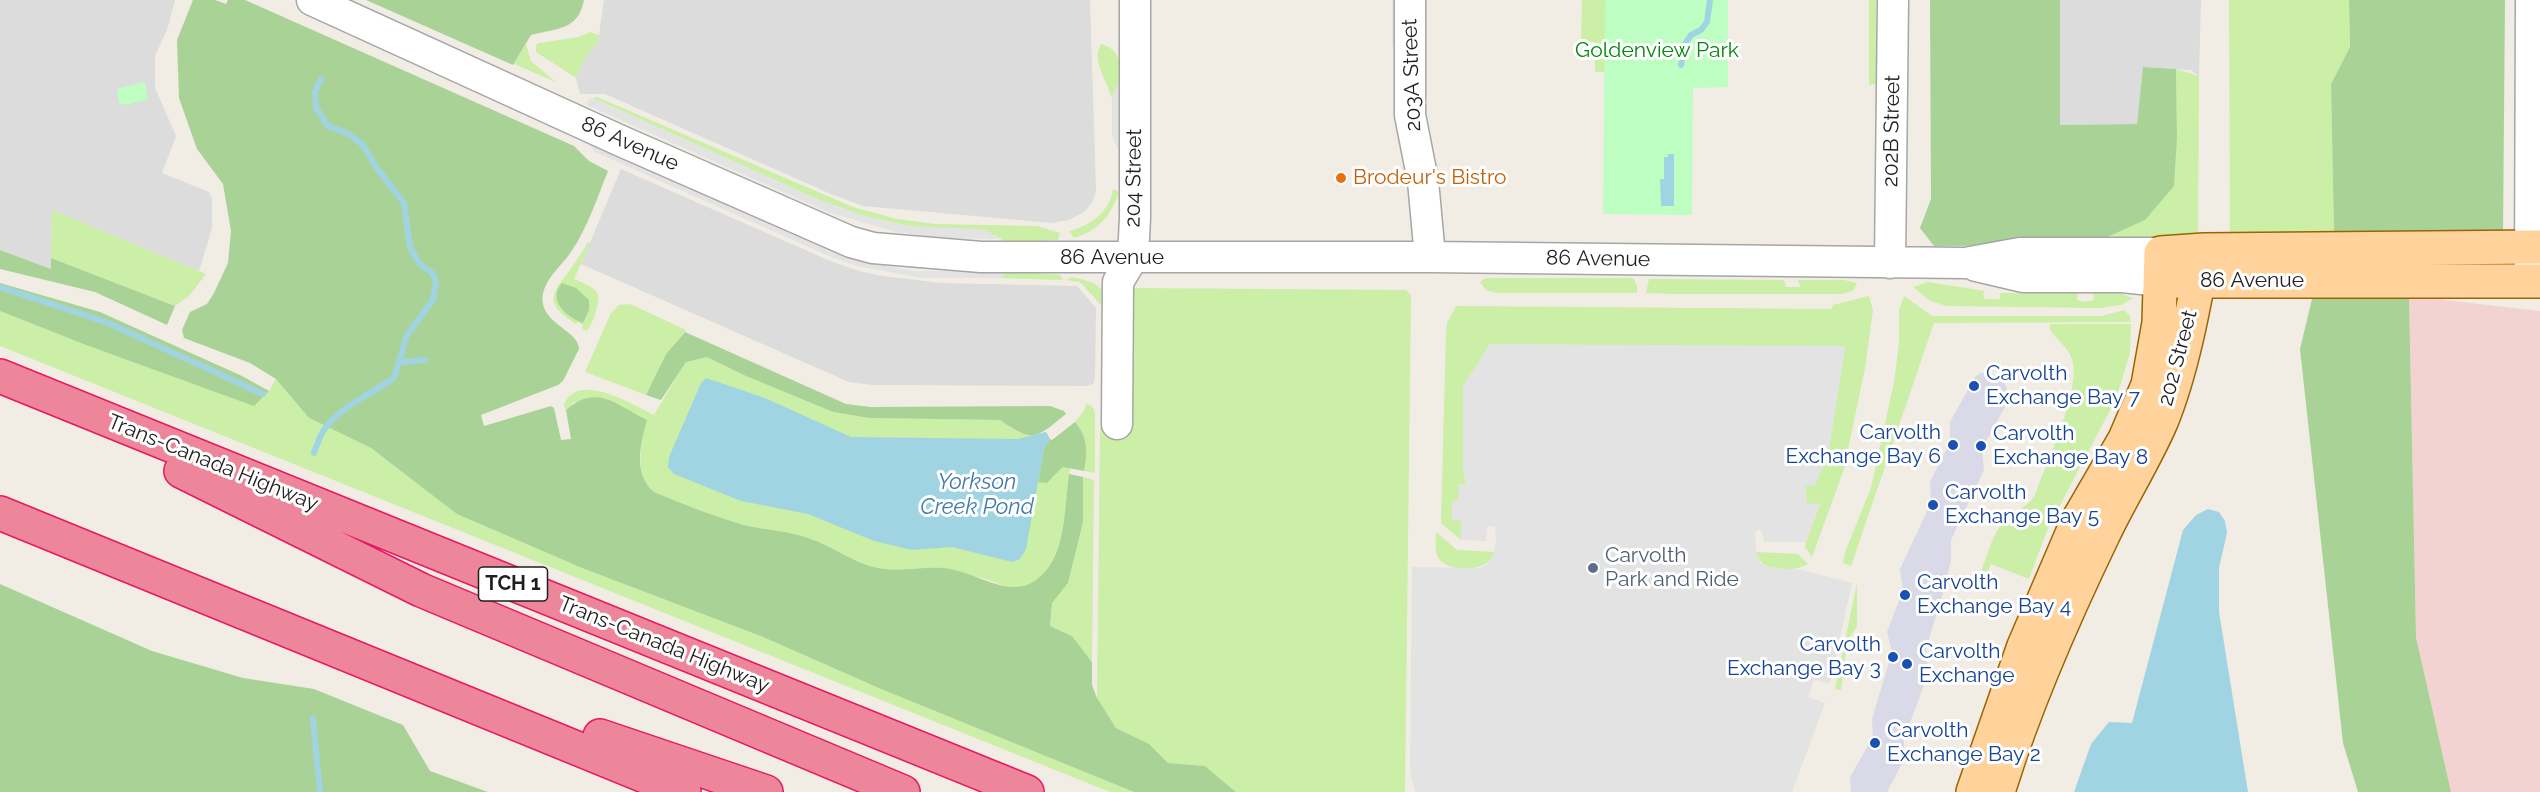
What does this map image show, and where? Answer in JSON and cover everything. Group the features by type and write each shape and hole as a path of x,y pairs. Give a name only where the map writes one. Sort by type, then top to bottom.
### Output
{"highway":[{"name":"Trans-Canada Highway","path":"0,376 1027,792"},
{"path":"0,381 421,590 903,792"},
{"path":"0,513 684,792"},
{"path":"283,628 766,792"}],"main road":[{"name":"86 Avenue","path":"2161,267 2535,248"},
{"name":"86 Avenue","path":"2201,266 2535,281"},
{"name":"202 Street","path":"1998,792 2049,655 2102,537 2161,421 2171,392 2201,266"},
{"name":"202 Street","path":"1973,792 2029,635 2078,520 2125,440 2148,385 2159,323 2161,267"}],"street":[{"name":"86 Avenue","path":"312,0 621,141 852,242 873,248 939,255 1430,257 1890,263 1965,263 2020,254 2161,267"},
{"name":"204 Street","path":"1117,424 1118,282 1132,257 1135,184 1135,0"},
{"name":"203A Street","path":"1410,0 1410,115 1423,181 1430,257"},
{"name":"202B Street","path":"1890,263 1893,0"},
{"path":"2531,0 2535,281"}],"shaded area":[{"path":"0,0 175,0 167,30 155,56 155,88 176,136 162,173 209,192 212,198 212,228 199,271 52,210 51,269 0,250"},
{"path":"604,0 1090,0 1096,191 1092,203 1083,213 1068,220 1052,223 863,206 605,94 580,94 576,78 587,55 598,42"},
{"path":"1392,0 1400,0 1400,65 1392,44"},
{"path":"2060,0 2201,0 2199,76 2191,70 2144,67 2137,124 2060,125"},
{"path":"1120,78 1121,155 1112,136 1112,98"},
{"path":"593,98 817,199 864,216 909,226 979,229 988,231 998,239 945,238 896,232 828,212 587,105 589,99"},
{"path":"586,141 843,254 876,264 914,271 1007,271 1003,276 995,278 922,278 857,266 831,257 595,152"},
{"path":"621,169 828,260 859,271 941,283 1077,286 1096,308 1095,379 1093,384 1087,386 873,385 849,382 581,264"},
{"path":"2409,296 2540,311 2540,792 2451,792 2416,637"},
{"name":"Carvolth Park and Ride","path":"1490,344 1845,346 1828,455 1815,485 1805,486 1807,504 1820,503 1806,542 1764,542 1762,531 1758,529 1755,533 1757,557 1760,563 1767,567 1801,570 1852,583 1830,683 1814,680 1808,697 1825,703 1792,792 1415,792 1410,771 1412,567 1480,568 1487,564 1493,556 1496,541 1495,526 1487,526 1486,541 1461,540 1461,520 1452,520 1452,501 1458,500 1459,484 1466,484 1463,467 1463,386"},
{"path":"1981,373 1990,373 2001,378 2007,388 2007,403 1982,449 1984,470 1951,540 1951,560 1926,649 1928,674 1904,739 1904,760 1887,792 1851,792 1850,777 1873,737 1872,719 1892,652 1887,632 1903,590 1900,569 1931,503 1930,482 1950,442 1950,422 1975,377"}],"green space":[{"path":"193,0 215,0 226,4 228,0 245,0 574,146 589,161 608,171 582,233 544,289 543,304 550,318 574,338 579,349 563,381 481,415 484,426 551,406 554,408 561,440 571,439 566,410 587,398 606,399 647,420 640,459 643,477 654,492 744,525 803,536 869,566 896,570 950,569 1011,587 1029,584 1041,576 1051,564 1061,536 1069,474 1083,477 1083,522 1068,583 1052,603 1050,626 1072,636 1092,662 1092,685 1097,698 1116,728 1149,744 1168,763 1205,766 1236,792 1134,792 881,689 763,637 582,568 457,514 371,448 309,418 276,379 250,363 184,338 182,330 190,312 207,304 228,263 231,231 223,184 197,149 179,98 177,40"},
{"path":"366,0 584,0 577,18 571,23 558,29 531,35 513,65"},
{"path":"1582,0 1615,0 1617,72 1595,72 1595,42 1581,41"},
{"name":"Goldenview Park","path":"1605,0 1728,0 1728,87 1693,88 1692,215 1603,214"},
{"path":"1869,0 1876,0 1876,52 1884,83 1869,85"},
{"path":"1930,0 2060,0 2060,125 2137,124 2143,67 2176,69 2177,137 2174,186 2145,220 2090,245 1934,246 1920,228 1931,199"},
{"path":"2229,0 2349,0 2350,47 2331,84 2334,233 2230,234"},
{"path":"2349,0 2505,0 2503,232 2334,233 2331,84 2350,47"},
{"path":"590,32 599,35 598,42 587,55 576,78 536,52 536,45 539,43 579,37"},
{"path":"526,44 531,61 556,82 514,64"},
{"path":"1101,44 1112,50 1119,60 1120,78 1112,98 1099,64 1098,51"},
{"path":"2176,69 2199,76 2198,240 2090,245 2145,220 2177,137"},
{"path":"145,82 148,99 126,105 119,103 117,92 119,88"},
{"path":"597,97 853,207 897,219 935,224 1037,226 1060,233 1058,240 1006,242 994,235 909,226 864,216 817,199 593,98"},
{"path":"1113,189 1119,192 1112,209 1097,227 1074,238 1069,231 1084,226 1098,217 1108,205"},
{"path":"52,210 206,274 189,296 175,306 51,258"},
{"path":"588,242 590,243 574,279 592,287 598,294 598,306 591,325 586,331 582,328 583,325 578,322 576,324 560,311 556,306 554,294"},
{"path":"0,250 51,269 51,258 175,306 167,325 95,292 0,269"},
{"path":"1007,271 1060,275 1063,280 995,278 1001,277"},
{"path":"1071,277 1088,281 1099,287 1105,297 1108,314 1102,314 1102,306 1080,282 1067,280"},
{"path":"1486,278 1633,278 1637,286 1637,293 1497,293 1486,290 1480,282"},
{"path":"1649,279 1784,280 1786,287 1801,287 1798,280 1844,280 1857,283 1854,290 1843,294 1673,294 1646,293"},
{"path":"1928,282 1985,291 1983,294 1985,299 2000,299 2000,293 2078,293 2077,300 2084,302 2094,300 2093,293 2119,293 2133,298 2121,305 2099,308 1947,306 1930,301 1913,287"},
{"path":"0,283 100,312 242,376 269,391 254,406 0,311"},
{"path":"562,283 576,288 589,300 589,310 583,323 570,317 560,307 557,296"},
{"path":"1130,288 1406,290 1411,295 1405,792 1236,792 1205,766 1168,763 1148,744 1116,728 1097,699 1100,427 1106,427"},
{"path":"2313,295 2409,296 2416,637 2451,792 2358,792 2343,743 2300,349"},
{"path":"1869,296 1873,310 1865,368 1844,469 1812,557 1805,547 1820,504 1807,504 1805,485 1828,455 1845,346 1463,467 1466,484 1458,501 1453,501 1452,520 1461,520 1461,540 1441,523 1446,332 1447,323 1456,306 1832,309 1833,305"},
{"path":"1904,296 1932,316 2102,316 2124,310 2130,316 2131,322 1934,323 1851,566 1843,563 1845,552 1871,488 1894,382 1899,343 1899,310"},
{"path":"630,304 686,330 666,354 646,395 585,372 611,313 619,305"},
{"path":"0,311 86,345 254,405 269,391 276,379 309,418 371,448 458,514 582,568 763,637 881,689 1134,792 1110,792 0,346"},
{"path":"2050,324 2131,324 2130,353 2116,399 2048,528 2029,579 1991,564 1984,582 1978,581 1993,539 2001,524 2029,503 2035,495 2068,407 2074,372 2072,359 2050,330"},
{"path":"685,332 846,404 871,407 1050,406 1066,414 1041,433 1034,435 1020,433 1000,420 869,418 833,412 746,376 707,357 686,362 661,400 646,395 666,354"},
{"name":"Yorkson Creek Pond","path":"708,356 746,376 833,412 869,418 1000,420 1021,433 1046,432 1050,439 1044,449 1052,479 1063,467 1070,468 1062,532 1051,563 1042,575 1030,584 1017,588 969,576 869,566 803,536 744,525 654,492 644,479 642,472 643,432 574,402 566,410 564,405 571,395 581,390 593,390 620,398 654,415 686,361"},
{"path":"1086,404 1092,406 1095,412 1095,473 1084,471 1085,439 1075,422 1084,411"},
{"path":"1075,422 1085,439 1084,471 1063,467 1047,483 1038,482 1044,449 1050,439 1052,440"},
{"path":"1083,477 1094,480 1092,662 1072,636 1050,626 1052,603 1068,583 1083,522"},
{"path":"1436,532 1457,550 1495,552 1485,564 1477,567 1468,569 1451,567 1444,564 1437,556"},
{"path":"1756,552 1798,554 1808,564 1794,569 1777,569 1764,564"},
{"path":"1857,583 1857,626 1847,642 1841,690 1835,689"},
{"path":"0,584 152,651 243,678 314,689 403,725 430,771 488,792 0,792"}],"water":[{"path":"1668,154 1674,154 1674,206 1661,206 1660,179 1664,179 1664,157 1668,157"},
{"name":"Yorkson Creek Pond","path":"706,378 765,398 851,437 1018,439 1046,432 1050,439 1044,449 1026,549 1020,559 1012,562 952,547 912,550 874,541 808,514 741,501 674,474 668,467 669,457 701,383"},
{"path":"2208,509 2219,512 2225,521 2227,533 2219,568 2219,612 2248,792 2074,792 2091,744 2109,722 2132,723 2183,530 2196,515"}],"waterway":[{"path":"1681,65 1685,44 1691,35 1701,30 1707,22 1710,0"},
{"path":"314,453 322,433 333,419 349,406 394,378 407,335 433,300 436,282 433,274 418,262 410,247 404,203 376,167 363,145 349,134 328,126 316,108 315,92 321,79"},
{"path":"0,287 106,322 263,394"},
{"path":"400,362 425,360"},
{"path":"313,719 320,792"}],"place":[{"name":"Brodeur's Bistro","path":"1341,178"},
{"name":"Carvolth Exchange Bay 7","path":"1974,386"},
{"name":"Carvolth Exchange Bay 6","path":"1953,445"},
{"name":"Carvolth Exchange Bay 8","path":"1981,446"},
{"name":"Carvolth Exchange Bay 5","path":"1933,505"},
{"name":"Carvolth Park and Ride","path":"1593,568"},
{"name":"Carvolth Exchange Bay 4","path":"1905,595"},
{"name":"Carvolth Exchange Bay 3","path":"1893,657"},
{"name":"Carvolth Exchange","path":"1907,664"},
{"name":"Carvolth Exchange Bay 2","path":"1875,743"}]}
